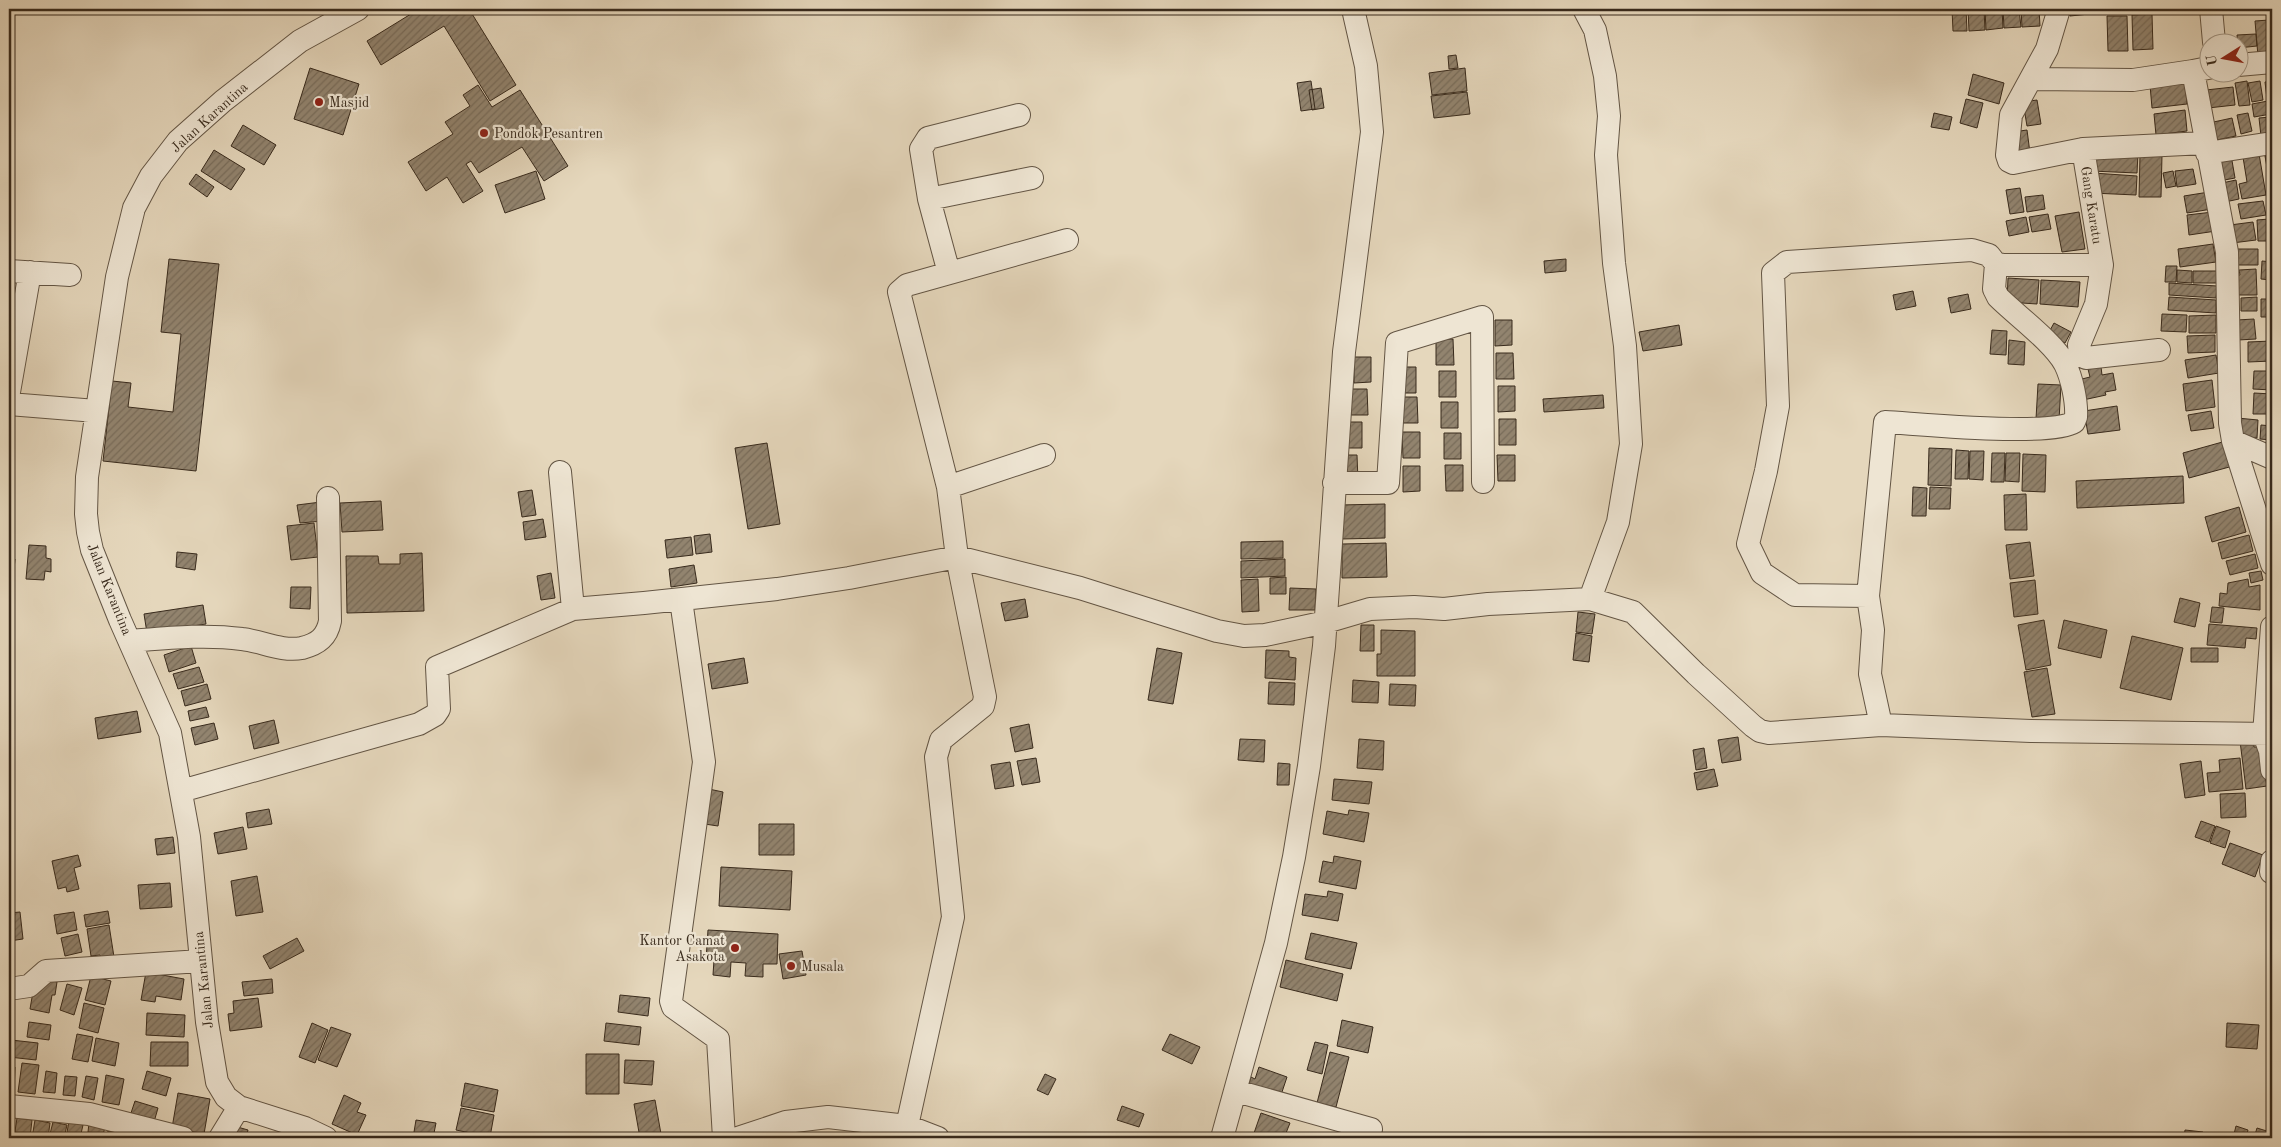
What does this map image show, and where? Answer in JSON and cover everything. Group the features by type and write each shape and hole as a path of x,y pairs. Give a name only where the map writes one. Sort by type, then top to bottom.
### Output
{"street":[{"name":"Jalan Karantina","path":"326,1138 305,1128 239,1107 226,1097 217,1082 207,1022 189,838 170,733 96,559 88,532 87,477 116,277 134,208 151,176 178,141 222,101 300,41 358,9"},
{"path":"1222,1138 1276,943 1294,857 1309,766 1326,622 1344,352 1372,132 1366,66 1353,9"},
{"path":"1584,9 1595,30 1605,76 1609,116 1606,155 1631,444 1618,522 1590,599"},
{"name":"Gang Karatu","path":"2059,9 2047,49 2011,116 2007,155 2009,161 2013,163 2083,149 2102,265 2096,304 2071,357"},
{"path":"2211,9 2213,32"},
{"path":"2248,64 2272,62"},
{"path":"2032,79 2133,80 2198,69"},
{"path":"2202,82 2206,148 2227,252 2230,423 2233,441 2272,564"},
{"path":"949,273 929,199 922,149 928,138 1019,115"},
{"path":"2083,149 2206,148 2272,143"},
{"path":"929,199 1032,178"},
{"path":"907,1126 953,917 936,757 941,740 985,702 957,557 948,487 899,292 907,285 1067,240"},
{"path":"1868,596 1795,594 1762,573 1748,544 1766,472 1778,406 1773,273 1787,262 1972,250 1989,255 1996,264 1994,290 1998,297 2057,352 2071,357 2080,354 2086,358 2159,350"},
{"path":"1996,264 2011,266 2102,265"},
{"path":"70,275 19,272 9,390 96,412"},
{"path":"1334,483 1388,484 1397,343 1482,317 1483,482"},
{"path":"1880,725 1870,674 1873,630 1868,596 1885,422 2034,429 2065,426 2074,422 2076,412 2071,357"},
{"path":"2233,441 2272,458"},
{"path":"948,487 1044,455"},
{"path":"560,472 573,608"},
{"path":"131,641 190,636 242,639 291,649 303,648 321,639 328,632 330,621 328,498"},
{"path":"182,791 419,724 435,715 439,710 437,667 573,608 681,600 777,589 849,578 957,557 1080,588 1217,631 1244,636 1265,635 1326,622 1370,609 1414,607 1444,609 1488,604 1590,599 1633,612 1696,674 1760,731 1780,734 1880,725 2031,731 2268,734"},
{"path":"681,600 704,762 671,1001 673,1007 718,1039 724,1138"},
{"path":"2272,627 2268,734 2272,770"},
{"path":"9,989 29,986 46,971 201,961"},
{"path":"1236,1091 1371,1129"},
{"path":"9,1106 89,1114 182,1138"},
{"path":"220,1138 239,1107"},
{"path":"738,1138 786,1122 828,1117 907,1126 938,1138"}],"building":[{"path":"419,9 469,9 516,85 490,101 444,26 381,65 367,41"},
{"path":"1952,9 1966,9 1967,31 1953,31"},
{"path":"1968,9 1984,9 1985,30 1969,31"},
{"path":"1985,9 2002,9 2003,28 1986,30"},
{"path":"2003,9 2019,9 2021,27 2004,28"},
{"path":"2021,9 2039,9 2040,26 2022,27"},
{"path":"2069,9 2098,9 2099,13 2070,16"},
{"path":"2232,9 2263,9 2263,10 2232,13"},
{"path":"2152,14 2153,49 2133,50 2132,15"},
{"path":"2107,16 2127,16 2128,51 2108,51"},
{"path":"2269,20 2272,54 2258,56 2255,21"},
{"path":"2248,34 2256,34 2257,46 2248,47"},
{"path":"1456,55 1458,68 1449,69 1448,56"},
{"path":"310,68 359,84 343,135 294,119"},
{"path":"1465,68 1467,91 1432,95 1429,73"},
{"path":"1973,74 2004,83 1999,104 1968,95"},
{"path":"1311,81 1315,109 1301,111 1297,83"},
{"path":"2260,81 2263,100 2252,102 2248,83"},
{"path":"2272,81 2272,98 2267,99 2265,82"},
{"path":"2185,82 2187,104 2152,108 2150,85"},
{"path":"2247,82 2250,105 2239,106 2235,83"},
{"path":"478,85 492,107 520,90 568,166 544,181 522,147 479,173 471,161 466,164 483,191 463,203 447,177 426,191 408,162 453,134 445,122 470,106 463,95"},
{"path":"2233,87 2235,105 2208,108 2206,90"},
{"path":"1321,88 1324,108 1312,110 1309,90"},
{"path":"1467,92 1470,114 1434,118 1431,96"},
{"path":"1966,99 1983,103 1977,128 1960,123"},
{"path":"2037,100 2041,124 2027,126 2023,102"},
{"path":"2268,101 2271,114 2254,117 2252,104"},
{"path":"2185,110 2187,131 2156,135 2154,114"},
{"path":"1934,113 1952,117 1949,130 1931,127"},
{"path":"2248,113 2252,131 2241,134 2237,115"},
{"path":"2271,117 2272,134 2261,136 2259,118"},
{"path":"2232,118 2236,136 2212,141 2209,123"},
{"path":"243,125 276,145 264,165 231,146"},
{"path":"2027,130 2030,153 2016,156 2013,132"},
{"path":"2258,148 2266,195 2242,199 2239,184 2247,182 2242,151"},
{"path":"214,150 245,169 231,190 201,171"},
{"path":"2092,151 2138,153 2137,173 2091,171"},
{"path":"2140,155 2162,155 2161,197 2139,197"},
{"path":"2231,155 2235,178 2219,181 2215,158"},
{"path":"2272,155 2272,178 2269,179 2265,156"},
{"path":"2193,169 2196,184 2177,187 2175,171"},
{"path":"536,171 545,199 505,213 495,185"},
{"path":"2173,171 2176,186 2166,188 2163,173"},
{"path":"2093,173 2137,176 2136,195 2092,193"},
{"path":"196,174 214,187 207,197 189,184"},
{"path":"2236,180 2239,199 2225,202 2222,183"},
{"path":"2272,182 2272,200 2271,201 2268,183"},
{"path":"2020,188 2024,212 2010,214 2006,190"},
{"path":"2209,192 2212,209 2187,213 2184,196"},
{"path":"2043,195 2045,209 2027,212 2025,197"},
{"path":"2263,201 2266,215 2241,219 2238,204"},
{"path":"2079,212 2085,249 2062,252 2055,216"},
{"path":"2213,212 2216,231 2189,235 2187,215"},
{"path":"2048,214 2051,229 2032,232 2029,217"},
{"path":"2026,217 2029,232 2009,236 2006,221"},
{"path":"2269,219 2271,241 2258,241 2257,220"},
{"path":"2253,222 2256,240 2232,243 2230,225"},
{"path":"2213,244 2216,262 2180,267 2178,249"},
{"path":"2236,249 2258,249 2258,265 2236,265"},
{"path":"169,259 219,264 196,471 103,461 112,381 131,383 128,407 173,412 181,334 161,332"},
{"path":"1566,259 1566,271 1545,273 1544,261"},
{"path":"2262,261 2272,262 2271,280 2261,279"},
{"path":"2166,266 2177,266 2176,282 2165,282"},
{"path":"2256,269 2257,295 2236,295 2235,276 2240,275 2239,270"},
{"path":"2177,270 2192,271 2192,283 2177,282"},
{"path":"2193,271 2217,271 2217,283 2193,283"},
{"path":"2008,278 2039,280 2037,304 2007,302"},
{"path":"2041,280 2080,282 2078,307 2040,304"},
{"path":"2169,283 2217,286 2216,298 2169,295"},
{"path":"1913,291 1916,306 1896,310 1893,295"},
{"path":"1968,294 1971,309 1951,313 1948,298"},
{"path":"2169,297 2216,300 2216,313 2168,310"},
{"path":"2257,297 2257,311 2241,311 2241,298"},
{"path":"2261,299 2272,299 2272,317 2261,317"},
{"path":"2162,314 2187,315 2186,332 2161,331"},
{"path":"2216,315 2216,333 2189,333 2189,316"},
{"path":"2254,319 2256,339 2238,340 2237,320"},
{"path":"1495,320 1512,320 1512,345 1495,346"},
{"path":"2054,323 2071,332 2065,343 2048,334"},
{"path":"1679,325 1682,345 1643,351 1639,332"},
{"path":"1992,330 2007,331 2006,355 1990,354"},
{"path":"2215,335 2215,352 2188,353 2187,336"},
{"path":"1436,339 1453,339 1454,365 1436,365"},
{"path":"2009,340 2025,342 2024,365 2008,364"},
{"path":"2272,341 2272,361 2248,362 2248,342"},
{"path":"1496,353 1513,353 1514,379 1496,379"},
{"path":"2216,355 2219,373 2188,378 2185,360"},
{"path":"1354,357 1371,357 1371,382 1354,383"},
{"path":"1399,367 1416,367 1416,393 1399,393"},
{"path":"2101,367 2102,375 2113,373 2116,390 2105,392 2106,395 2083,400 2074,381 2090,377 2088,369"},
{"path":"1439,371 1456,371 1456,397 1439,397"},
{"path":"2254,371 2272,371 2272,390 2253,389"},
{"path":"2212,380 2215,407 2186,411 2183,384"},
{"path":"2038,384 2061,385 2059,420 2036,419"},
{"path":"1498,386 1515,386 1515,411 1498,412"},
{"path":"1350,389 1367,389 1368,415 1351,415"},
{"path":"2254,393 2272,394 2272,414 2253,414"},
{"path":"1603,395 1604,408 1544,412 1543,399"},
{"path":"1400,397 1417,397 1418,423 1400,423"},
{"path":"1441,402 1458,402 1458,428 1441,428"},
{"path":"2117,406 2120,430 2088,434 2084,411"},
{"path":"2211,411 2214,428 2191,431 2188,415"},
{"path":"2237,418 2258,420 2257,438 2236,436"},
{"path":"1499,419 1516,419 1516,445 1499,445"},
{"path":"1345,422 1362,422 1362,448 1345,448"},
{"path":"2261,425 2272,426 2272,440 2260,439"},
{"path":"1402,432 1420,432 1420,458 1403,458"},
{"path":"1444,433 1461,433 1461,459 1444,459"},
{"path":"2226,441 2233,466 2189,478 2183,453"},
{"path":"767,443 780,524 748,529 735,448"},
{"path":"1929,448 1952,449 1951,486 1928,485"},
{"path":"1956,450 1969,451 1968,479 1955,479"},
{"path":"1970,451 1984,451 1983,480 1969,479"},
{"path":"1992,453 2005,453 2004,482 1991,482"},
{"path":"2006,453 2020,453 2019,482 2005,481"},
{"path":"2023,454 2046,455 2045,492 2022,491"},
{"path":"1340,455 1357,455 1358,481 1341,481"},
{"path":"1497,455 1515,455 1515,481 1498,481"},
{"path":"1445,465 1463,465 1463,491 1446,491"},
{"path":"1403,466 1420,466 1420,491 1403,492"},
{"path":"2183,476 2184,503 2077,508 2076,481"},
{"path":"1913,487 1927,488 1926,516 1912,516"},
{"path":"1930,487 1951,488 1950,509 1929,509"},
{"path":"532,490 536,515 522,517 518,492"},
{"path":"2026,494 2027,530 2005,530 2004,495"},
{"path":"381,501 383,530 342,532 340,503"},
{"path":"321,502 323,521 300,523 297,505"},
{"path":"1385,504 1385,538 1341,539 1340,505"},
{"path":"2239,507 2246,532 2212,542 2205,517"},
{"path":"543,519 546,537 525,540 523,522"},
{"path":"314,523 318,557 291,560 287,526"},
{"path":"710,534 712,552 696,554 694,536"},
{"path":"2249,535 2253,551 2222,559 2218,543"},
{"path":"691,537 693,555 667,558 665,540"},
{"path":"1283,541 1283,558 1241,559 1241,542"},
{"path":"2030,542 2034,576 2010,579 2006,545"},
{"path":"1386,543 1387,577 1342,578 1342,544"},
{"path":"29,545 46,546 46,558 51,559 51,572 45,571 44,580 26,579"},
{"path":"177,552 197,554 195,570 176,567"},
{"path":"422,553 424,611 347,613 346,556 378,556 379,564 400,564 400,554"},
{"path":"2255,554 2258,568 2230,575 2226,561"},
{"path":"9,559 15,559 12,590 9,590"},
{"path":"1285,559 1285,576 1241,578 1241,561"},
{"path":"694,565 697,583 671,587 669,569"},
{"path":"2261,571 2263,580 2251,583 2249,573"},
{"path":"551,573 555,598 541,600 537,576"},
{"path":"1286,577 1286,594 1270,594 1270,578"},
{"path":"1258,579 1259,611 1242,612 1241,580"},
{"path":"2248,579 2249,587 2260,585 2260,610 2219,606 2220,593 2227,594 2228,583"},
{"path":"2035,580 2038,614 2014,617 2010,583"},
{"path":"291,587 311,587 310,609 290,608"},
{"path":"1290,588 1316,589 1315,610 1289,610"},
{"path":"2180,598 2200,603 2195,627 2174,622"},
{"path":"1025,599 1028,617 1005,621 1001,603"},
{"path":"203,605 206,624 147,633 144,614"},
{"path":"2212,607 2224,608 2222,623 2210,622"},
{"path":"1578,612 1595,614 1592,634 1576,632"},
{"path":"2044,620 2051,665 2026,670 2018,625"},
{"path":"2064,620 2107,630 2101,658 2058,648"},
{"path":"2209,624 2257,628 2256,639 2246,638 2245,648 2207,645"},
{"path":"1361,625 1374,625 1374,651 1360,651"},
{"path":"1381,630 1415,631 1415,676 1377,676 1377,654 1381,654"},
{"path":"1576,633 1592,636 1589,662 1573,660"},
{"path":"2132,636 2183,648 2171,700 2120,688"},
{"path":"191,646 196,663 169,672 164,655"},
{"path":"1157,648 1182,653 1173,704 1148,700"},
{"path":"2191,648 2218,648 2218,662 2191,662"},
{"path":"1266,650 1289,651 1289,657 1296,658 1295,680 1265,678"},
{"path":"744,658 748,683 712,689 708,664"},
{"path":"199,667 204,682 178,689 173,674"},
{"path":"2047,668 2055,714 2032,717 2024,672"},
{"path":"1353,680 1379,682 1378,703 1352,702"},
{"path":"1269,682 1295,683 1294,705 1268,704"},
{"path":"207,684 211,699 185,706 181,691"},
{"path":"1390,684 1416,685 1415,706 1389,705"},
{"path":"206,707 209,717 190,721 188,711"},
{"path":"137,711 141,732 98,739 95,718"},
{"path":"274,720 279,743 254,749 249,726"},
{"path":"214,723 218,739 195,745 191,728"},
{"path":"1029,724 1033,748 1015,752 1010,728"},
{"path":"1738,737 1741,760 1722,763 1718,740"},
{"path":"1240,739 1265,740 1264,762 1238,760"},
{"path":"1359,739 1384,741 1383,770 1357,768"},
{"path":"2253,739 2254,747 2260,747 2267,786 2246,789 2240,741"},
{"path":"1704,748 1707,768 1696,770 1693,750"},
{"path":"1036,758 1040,782 1022,785 1017,761"},
{"path":"2240,758 2243,789 2209,792 2207,773 2220,772 2219,760"},
{"path":"2201,761 2205,795 2185,798 2180,764"},
{"path":"1010,762 1014,786 995,789 991,765"},
{"path":"1278,763 1290,764 1289,785 1277,785"},
{"path":"1714,769 1718,786 1697,790 1694,773"},
{"path":"1334,779 1372,782 1369,804 1332,800"},
{"path":"704,788 723,792 718,826 698,823"},
{"path":"2245,793 2246,817 2221,818 2220,794"},
{"path":"269,809 272,824 248,828 246,813"},
{"path":"1349,810 1369,813 1364,842 1323,834 1327,811 1348,815"},
{"path":"2201,821 2215,826 2209,842 2195,837"},
{"path":"759,824 794,824 794,855 759,855"},
{"path":"2216,826 2230,831 2225,848 2210,843"},
{"path":"243,827 247,849 218,854 214,833"},
{"path":"173,837 175,853 157,855 155,839"},
{"path":"2230,843 2263,855 2255,877 2222,864"},
{"path":"78,855 81,866 74,868 79,889 67,892 66,887 58,889 52,861"},
{"path":"1334,856 1361,861 1356,889 1319,882 1323,861 1333,863"},
{"path":"721,867 792,871 790,910 719,906"},
{"path":"257,876 263,912 236,916 231,881"},
{"path":"170,883 172,907 140,909 138,885"},
{"path":"1328,891 1343,894 1338,921 1302,915 1305,894 1327,897"},
{"path":"108,911 110,923 86,927 84,915"},
{"path":"20,912 23,939 9,941 9,913"},
{"path":"74,912 77,930 57,934 54,915"},
{"path":"109,925 114,957 101,959 100,955 91,956 87,929"},
{"path":"708,930 778,934 777,964 763,964 763,977 745,976 746,963 731,962 730,977 713,975 714,960 706,960"},
{"path":"1311,933 1357,943 1351,969 1305,959"},
{"path":"78,934 82,952 65,956 61,938"},
{"path":"297,938 304,951 270,969 263,956"},
{"path":"802,951 806,975 783,979 779,954"},
{"path":"1286,960 1343,974 1337,1001 1280,987"},
{"path":"146,972 184,979 181,1000 156,996 155,1002 141,1000"},
{"path":"91,976 111,981 105,1005 85,1000"},
{"path":"43,979 57,982 55,995 52,995 49,1013 30,1009 34,986"},
{"path":"272,979 273,993 244,996 242,982"},
{"path":"67,984 82,988 74,1015 60,1010"},
{"path":"620,995 650,998 648,1016 618,1012"},
{"path":"258,998 262,1027 230,1031 228,1014 234,1013 233,1001"},
{"path":"84,1003 104,1008 98,1033 79,1028"},
{"path":"147,1013 185,1015 184,1037 146,1035"},
{"path":"1342,1020 1373,1027 1368,1053 1337,1046"},
{"path":"29,1022 51,1025 49,1040 27,1037"},
{"path":"312,1023 328,1030 315,1063 299,1057"},
{"path":"606,1023 641,1027 639,1045 604,1041"},
{"path":"2227,1023 2259,1025 2257,1049 2226,1047"},
{"path":"331,1027 351,1034 337,1067 318,1060"},
{"path":"77,1034 93,1037 88,1062 72,1059"},
{"path":"1170,1034 1200,1047 1192,1064 1162,1050"},
{"path":"96,1038 119,1043 115,1066 92,1061"},
{"path":"11,1040 38,1043 36,1060 9,1057"},
{"path":"151,1042 188,1042 188,1066 150,1066"},
{"path":"1315,1042 1328,1045 1322,1074 1307,1070"},
{"path":"1330,1052 1349,1057 1336,1107 1317,1103"},
{"path":"586,1054 619,1054 619,1094 586,1094"},
{"path":"625,1060 654,1061 652,1085 624,1083"},
{"path":"22,1063 39,1065 35,1094 18,1092"},
{"path":"9,1067 15,1067 14,1092 9,1092"},
{"path":"1259,1067 1287,1077 1280,1098 1248,1087 1251,1077 1255,1079"},
{"path":"46,1071 57,1073 55,1093 43,1092"},
{"path":"147,1071 171,1078 166,1096 142,1089"},
{"path":"1045,1074 1056,1079 1048,1095 1037,1090"},
{"path":"106,1075 124,1079 119,1105 102,1102"},
{"path":"65,1076 77,1077 75,1096 63,1095"},
{"path":"86,1076 98,1078 94,1100 82,1097"},
{"path":"465,1083 498,1090 494,1112 461,1106"},
{"path":"2272,1089 2272,1109 2267,1108"},
{"path":"178,1093 210,1099 204,1134 172,1128"},
{"path":"344,1095 361,1103 357,1112 366,1115 357,1135 332,1124"},
{"path":"655,1100 661,1134 640,1138 634,1104"},
{"path":"135,1101 158,1108 154,1122 130,1116"},
{"path":"1122,1106 1144,1114 1139,1127 1117,1120"},
{"path":"461,1108 494,1115 490,1137 456,1130"},
{"path":"1261,1113 1290,1123 1284,1138 1253,1136"},
{"path":"17,1118 32,1120 30,1138 14,1138"},
{"path":"35,1120 50,1123 48,1138 32,1138"},
{"path":"416,1120 436,1123 433,1138 413,1138"},
{"path":"69,1121 83,1125 80,1138 66,1138"},
{"path":"53,1122 67,1125 64,1138 49,1138"},
{"path":"89,1123 105,1127 103,1135 88,1132"},
{"path":"234,1126 248,1130 246,1138 231,1138"},
{"path":"2236,1126 2248,1130 2246,1138 2233,1138"},
{"path":"2257,1128 2270,1132 2268,1138 2254,1138"},
{"path":"2185,1130 2203,1132 2202,1138 2184,1138"},
{"path":"108,1131 124,1133 123,1138 107,1138"}],"place":[{"name":"Masjid","path":"319,102"},
{"name":"Pondok Pesantren","path":"484,133"},
{"name":"Kantor Camat Asakota","path":"735,948"},
{"name":"Musala","path":"791,966"}]}
